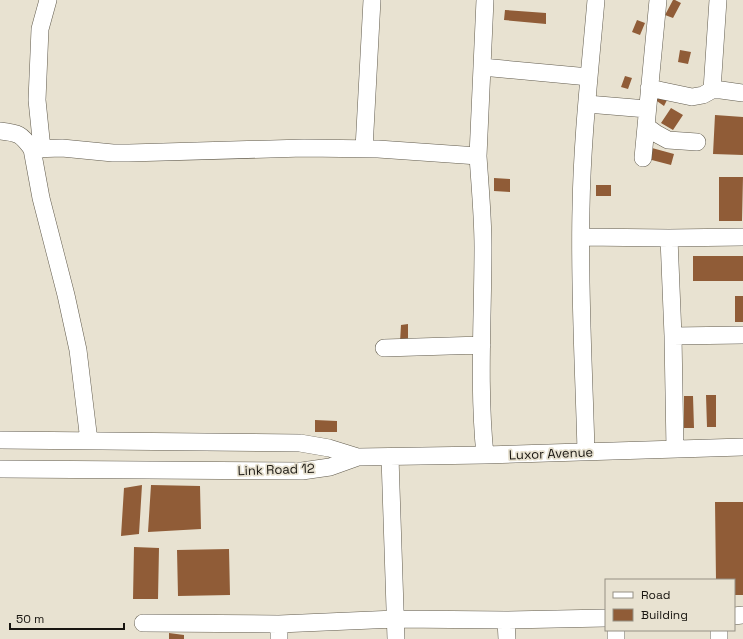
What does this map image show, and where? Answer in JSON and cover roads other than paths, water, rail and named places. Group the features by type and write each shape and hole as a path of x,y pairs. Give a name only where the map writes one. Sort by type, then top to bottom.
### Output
{"street":[{"path":"48,0 40,29 37,100 37,149 41,198 66,295 78,350 89,441"},
{"path":"364,149 372,0"},
{"path":"485,0 478,156 483,246 482,345 483,429 485,455"},
{"path":"586,452 582,340 581,210 583,147 596,0"},
{"path":"643,158 658,0"},
{"path":"712,90 718,0"},
{"path":"482,67 589,77"},
{"path":"649,88 692,97 703,95 712,90 743,93"},
{"path":"587,104 647,109"},
{"path":"646,126 668,140 697,142"},
{"path":"0,131 14,132 23,137 37,149 62,148 129,154 304,148 364,149 478,156"},
{"path":"581,237 743,237"},
{"path":"669,238 673,336 675,449"},
{"path":"673,336 743,334"},
{"path":"384,348 482,345"},
{"name":"Link Road 12","path":"0,440 300,443 330,448 358,458"},
{"name":"Luxor Avenue","path":"358,458 743,447"},
{"path":"390,457 396,639"},
{"name":"Link Road 12","path":"0,469 302,471 330,467 358,458"},
{"path":"143,623 279,632 396,619 506,620 605,618"},
{"path":"506,620 507,639"}]}
